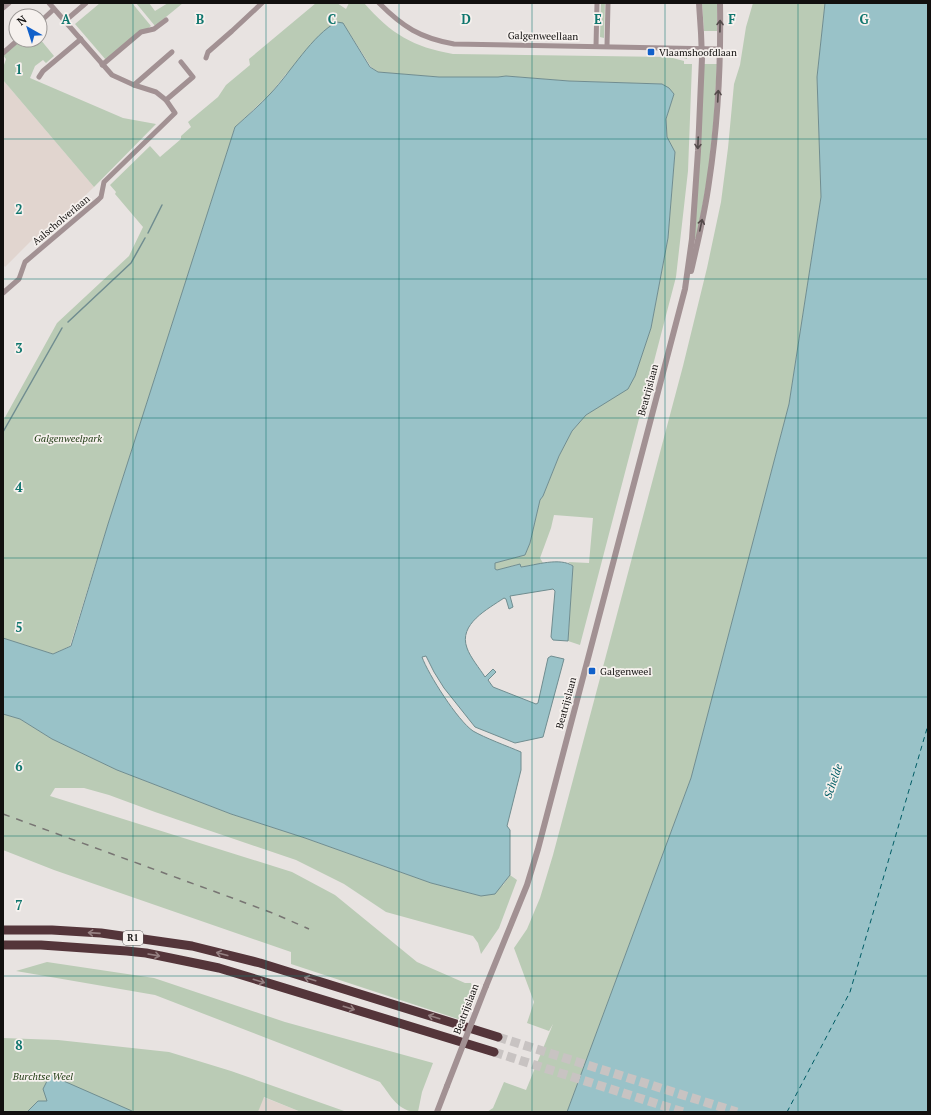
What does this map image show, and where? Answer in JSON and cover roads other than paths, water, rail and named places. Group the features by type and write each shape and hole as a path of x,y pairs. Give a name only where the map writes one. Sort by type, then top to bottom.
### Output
{"highway":[{"name":"R1","path":"3,930 52,930 101,933 192,946 275,968 498,1037"},
{"name":"R1","path":"3,945 41,945 146,953 219,968 494,1052"}],"street":[{"path":"3,8 9,3"},
{"path":"49,3 112,75 134,85 156,92 166,100 193,77 181,62"},
{"path":"65,21 86,3"},
{"path":"206,58 208,52 262,3"},
{"name":"Galgenweellaan","path":"379,3 400,23 412,30 434,40 454,44 719,48"},
{"path":"596,46 597,3"},
{"path":"607,46 608,3"},
{"name":"Beatrijslaan","path":"685,290 696,199 702,33 699,3"},
{"name":"Beatrijslaan","path":"437,1112 527,885 538,849 691,272 704,214 717,109 720,3"},
{"path":"48,15 54,9"},
{"path":"102,65 141,32 154,30 166,20"},
{"path":"39,77 43,71 80,39"},
{"path":"134,85 172,52"},
{"name":"Aalscholverlaan","path":"3,293 20,279 25,262 98,200 101,197 104,182 175,113 166,100"}],"water":[{"name":"Schelde","path":"825,3 928,3 928,1112 567,1112 691,778 789,404 821,197 817,77"},
{"path":"337,22 343,23 370,67 378,72 439,77 506,76 569,81 662,84 669,88 674,94 666,119 667,137 675,152 668,238 651,328 635,376 628,389 586,415 572,431 559,456 540,500 530,543 525,555 495,563 495,569 497,570 520,564 521,567 555,562 568,563 573,566 568,641 553,640 551,637 555,591 553,589 510,596 513,607 509,609 506,599 504,598 476,618 467,632 465,639 468,652 485,677 493,669 496,672 488,680 493,687 536,704 538,703 548,658 551,656 564,659 543,737 515,743 475,727 444,688 426,656 422,657 425,665 444,697 467,726 478,734 521,752 521,770 507,826 510,830 510,875 495,894 481,896 431,883 305,838 231,814 117,770 52,739 20,719 3,714 3,638 53,654 71,646 108,524 235,127 271,93 319,35"},
{"path":"50,1075 132,1112 28,1112 38,1101 47,1101 43,1089"}],"waterway":[{"path":"148,233 162,205"},
{"path":"68,322 131,263 145,238"},
{"path":"3,432 62,328"}],"tunnel":[{"path":"498,1037 737,1112"},
{"path":"494,1052 683,1112"}],"railway":[{"path":"3,814 275,914 309,929"}],"place":[{"name":"Vlaamshoofdlaan","path":"651,52"},
{"name":"Galgenweel","path":"592,671"}],"park label":[{"name":"Galgenweelpark","path":"68,438"},
{"name":"Burchtse Weel","path":"43,1076"}]}
